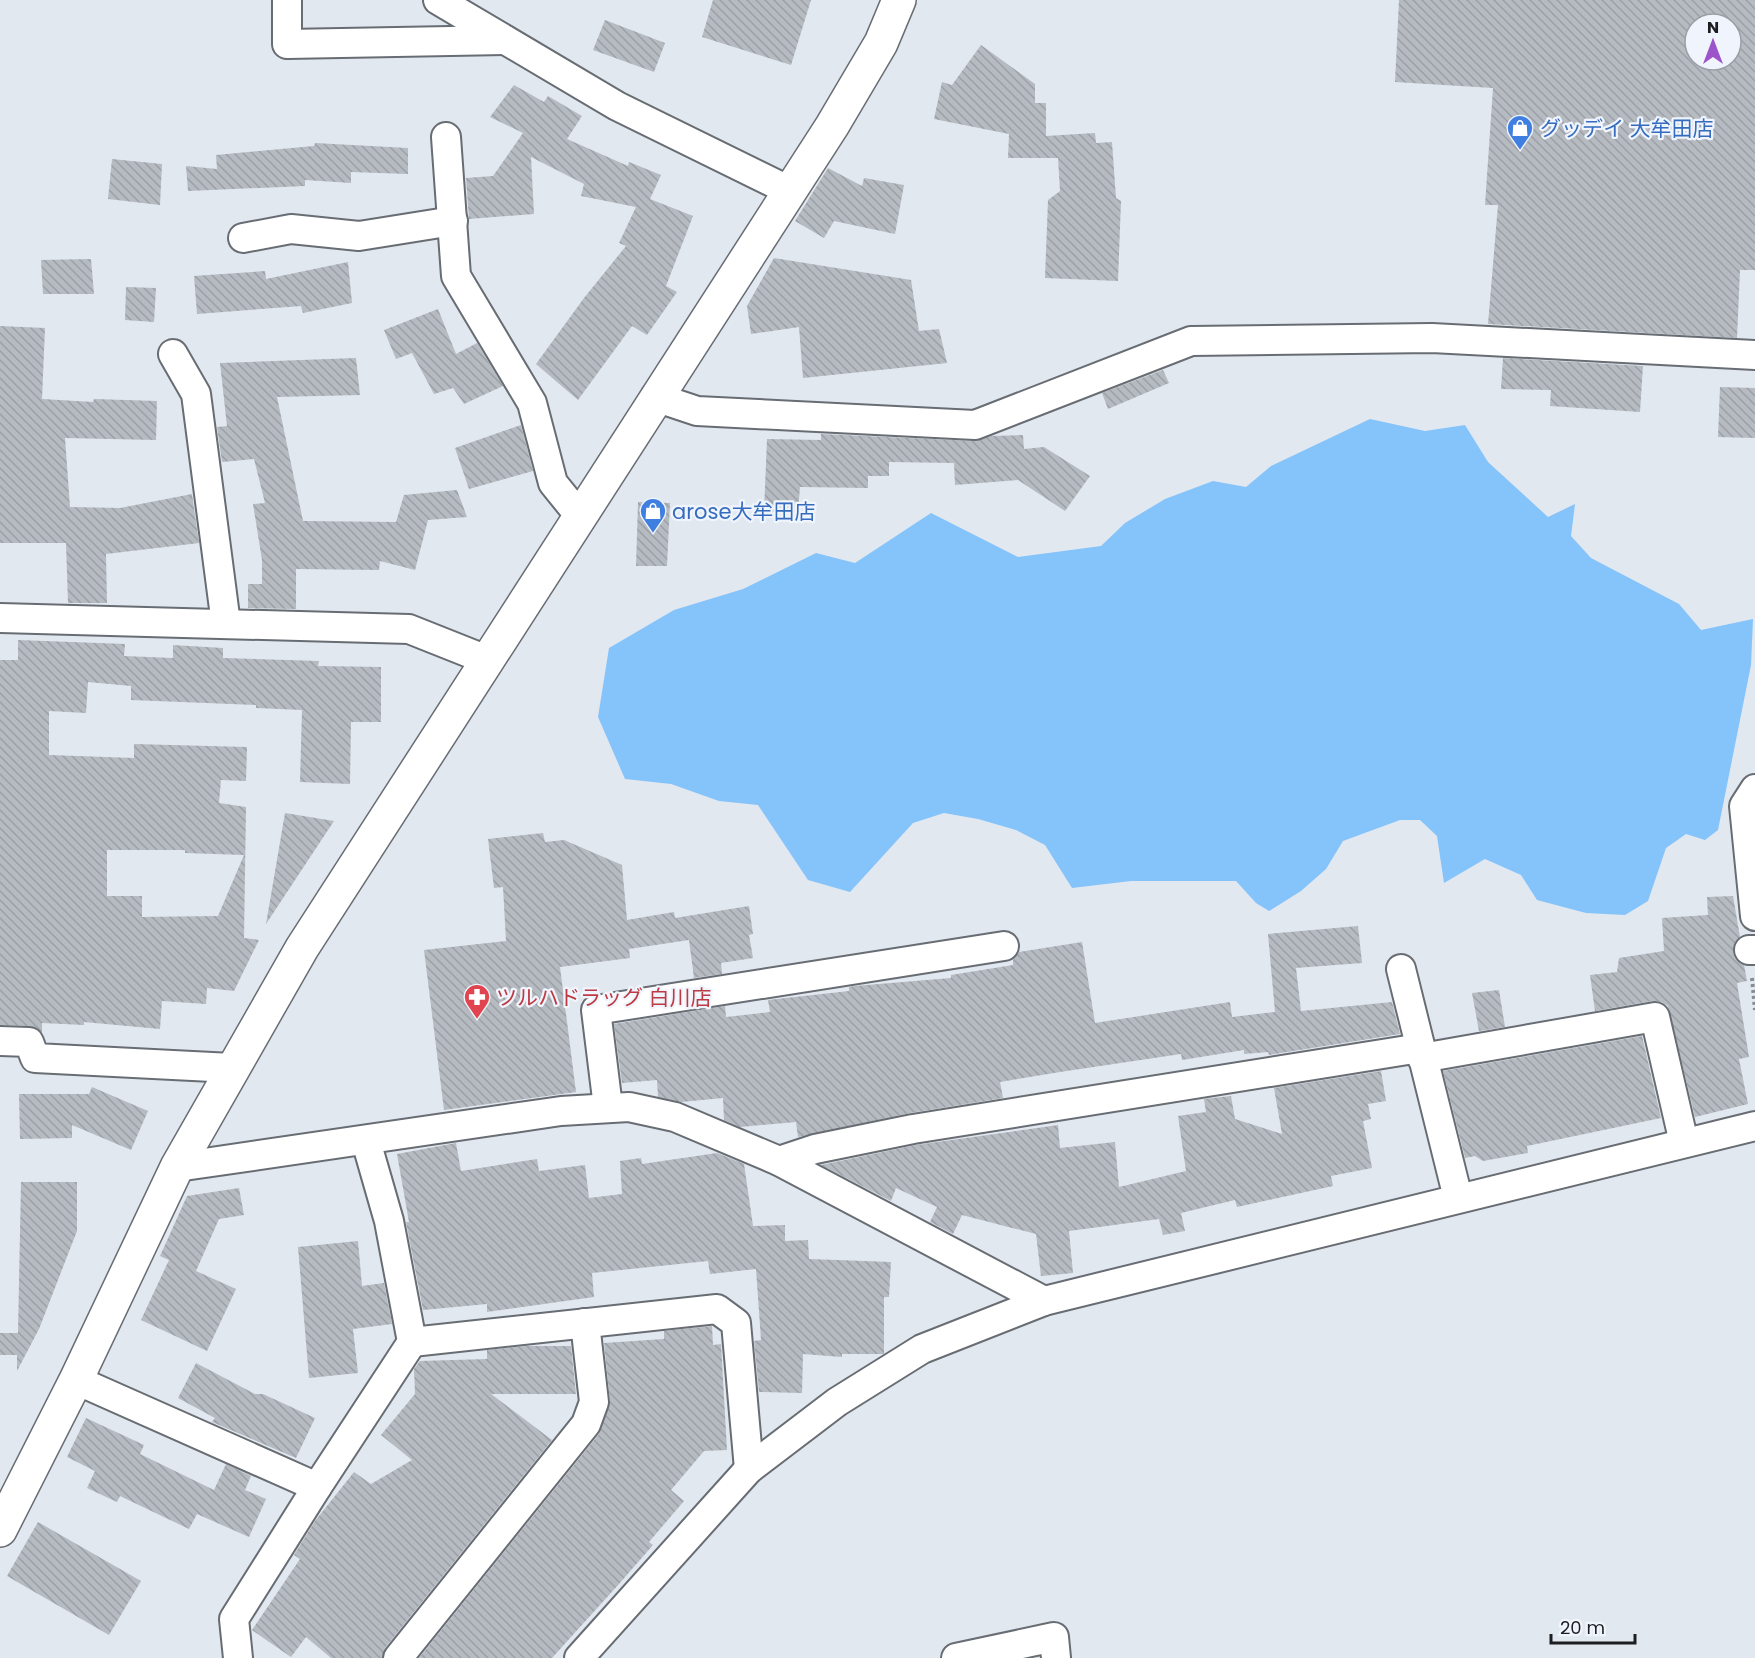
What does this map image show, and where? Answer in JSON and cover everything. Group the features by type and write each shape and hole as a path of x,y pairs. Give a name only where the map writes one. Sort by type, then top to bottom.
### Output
{"street":[{"path":"287,0 287,44 505,40"},
{"path":"438,0 617,106 790,191"},
{"path":"0,1530 76,1380 177,1167 302,948 790,191 881,43 900,0"},
{"path":"446,137 456,276 532,403 553,483 579,515"},
{"path":"243,238 291,229 359,236 453,221"},
{"path":"655,398 697,411 975,425 1191,341 1432,338 1755,355"},
{"path":"173,354 196,394 226,624"},
{"path":"0,618 410,629 487,660"},
{"path":"1755,789 1744,806 1755,916"},
{"path":"608,1107 596,1010 1005,946"},
{"path":"1401,969 1458,1198"},
{"path":"779,1161 815,1149 913,1129 1655,1017 1684,1143"},
{"path":"0,1041 29,1042 35,1058 232,1068"},
{"path":"177,1167 561,1111 629,1107 675,1117 779,1161 1044,1301"},
{"path":"579,1658 749,1469 837,1402 922,1349 1044,1301 1755,1126"},
{"path":"238,1658 234,1619 316,1486 412,1342 389,1221 366,1141"},
{"path":"412,1342 717,1309 736,1323 749,1469"},
{"path":"398,1658 586,1424 594,1402 585,1323"},
{"path":"76,1380 316,1486"},
{"path":"956,1658 1054,1637 1056,1658"}],"water":[{"path":"1370,419 1425,431 1465,425 1488,462 1548,517 1575,504 1571,536 1591,558 1679,604 1701,630 1753,619 1751,665 1718,830 1705,840 1686,834 1666,848 1648,901 1625,915 1586,913 1537,900 1521,875 1485,859 1444,883 1437,836 1420,820 1400,820 1343,841 1326,869 1301,891 1269,911 1256,903 1236,881 1131,881 1072,888 1045,845 1016,830 978,819 944,813 913,823 850,892 808,880 758,805 719,801 671,784 625,779 598,717 609,648 674,610 743,589 816,553 855,563 931,513 1018,557 1101,546 1125,523 1165,499 1213,481 1246,487 1271,466"}],"building":[{"path":"713,0 811,0 791,65 702,37"},
{"path":"1399,0 1755,0 1755,270 1740,270 1737,338 1488,324 1498,205 1485,205 1493,88 1395,82"},
{"path":"605,20 665,43 654,72 593,50"},
{"path":"981,45 1035,84 1035,103 1046,103 1046,136 1095,133 1096,143 1112,142 1116,198 1121,201 1118,281 1045,278 1048,200 1060,191 1058,158 1008,158 1009,134 934,119 942,82 952,85"},
{"path":"514,85 544,102 548,96 582,116 567,139 628,166 629,162 661,175 650,199 693,216 666,286 677,292 647,335 632,326 578,400 536,364 584,298 626,246 619,243 636,207 581,196 584,184 531,157 534,214 469,219 466,178 493,176 523,133 490,117"},
{"path":"315,143 408,148 408,174 351,172 351,183 305,180 305,186 188,191 186,166 217,169 216,155 314,146"},
{"path":"112,159 162,164 160,205 108,199"},
{"path":"828,168 862,186 864,178 904,185 895,234 834,221 824,238 795,221"},
{"path":"774,258 911,280 919,331 939,329 947,363 803,378 799,327 751,334 747,306"},
{"path":"91,259 94,294 43,294 41,260"},
{"path":"348,262 352,303 303,313 301,306 197,314 194,276 265,271 266,279"},
{"path":"126,287 156,288 154,322 125,320"},
{"path":"438,309 456,354 477,343 503,386 464,404 453,388 434,394 412,353 396,359 384,330"},
{"path":"0,326 45,328 42,399 93,402 94,399 157,401 156,440 65,438 70,507 120,508 192,494 199,543 106,554 107,603 68,603 66,543 0,543"},
{"path":"356,358 360,395 277,397 303,521 396,522 404,495 457,490 467,517 428,520 415,570 380,561 379,570 296,569 296,609 248,608 248,584 262,584 262,560 253,504 265,503 254,459 222,462 217,427 227,426 220,363"},
{"path":"1503,358 1643,366 1640,412 1550,406 1551,390 1501,389"},
{"path":"1163,370 1169,383 1108,409 1102,393"},
{"path":"1720,387 1755,388 1755,438 1718,437"},
{"path":"521,425 533,471 469,489 455,448"},
{"path":"821,434 974,441 991,436 1023,435 1024,449 1044,447 1090,476 1065,511 1018,480 955,485 954,463 889,462 889,476 868,476 868,488 800,487 798,512 764,512 767,439 821,440"},
{"path":"638,502 670,503 667,566 636,566"},
{"path":"18,640 125,644 124,656 173,658 173,645 223,648 223,658 319,661 318,666 381,667 381,722 351,722 350,784 300,782 302,710 256,708 256,705 131,700 131,686 88,682 86,713 49,711 49,755 134,758 134,744 247,747 246,781 221,780 219,803 246,807 244,938 259,940 234,991 207,988 206,1004 162,1001 160,1029 84,1022 84,1025 42,1023 42,1032 30,1026 0,1025 0,660 18,660","holes":["107,850 185,850 185,853 244,855 218,916 142,917 142,896 107,896"]},
{"path":"285,813 334,821 266,924"},
{"path":"543,833 545,842 564,840 622,865 627,920 674,912 675,918 749,906 753,934 749,935 753,958 721,963 722,974 694,978 689,940 629,949 630,958 560,967 576,1092 444,1110 424,950 506,941 503,887 494,888 488,839"},
{"path":"1733,896 1740,937 1733,951 1735,959 1744,965 1747,981 1737,983 1749,1057 1739,1059 1748,1104 1695,1117 1668,1006 1652,1001 1595,1011 1590,975 1617,972 1619,958 1664,951 1662,918 1708,915 1707,897"},
{"path":"1358,926 1362,963 1296,968 1301,1011 1392,1002 1400,1034 1269,1055 1268,1052 1244,1054 1244,1050 1182,1060 1181,1054 1000,1082 1003,1098 910,1113 798,1137 796,1122 740,1127 724,1120 723,1098 681,1102 658,1097 657,1080 622,1083 614,1024 725,1006 726,1017 770,1012 768,1000 849,991 849,987 855,986 951,978 951,975 1013,965 1013,960 1019,952 1082,942 1095,1023 1230,1002 1232,1017 1275,1012 1268,934"},
{"path":"1499,990 1505,1027 1479,1031 1472,993"},
{"path":"1642,1036 1661,1118 1527,1146 1528,1153 1483,1161 1475,1156 1465,1158 1443,1071"},
{"path":"1381,1071 1386,1101 1368,1104 1371,1119 1363,1121 1372,1168 1331,1176 1333,1186 1237,1207 1235,1200 1181,1213 1185,1231 1163,1235 1159,1219 1069,1231 1073,1273 1041,1276 1036,1234 962,1215 953,1234 930,1222 937,1207 896,1188 891,1201 821,1165 916,1145 1058,1125 1060,1148 1115,1142 1119,1187 1186,1171 1178,1116 1206,1112 1204,1099 1231,1096 1235,1119 1282,1134 1274,1088"},
{"path":"92,1087 148,1111 131,1150 72,1125 72,1138 20,1139 19,1094 89,1094"},
{"path":"456,1143 461,1171 537,1159 539,1171 585,1165 589,1198 622,1194 620,1161 641,1158 642,1164 717,1153 744,1164 753,1226 785,1225 785,1241 808,1240 809,1259 891,1262 889,1297 884,1297 884,1354 842,1354 842,1357 803,1354 802,1393 759,1392 754,1341 761,1340 756,1269 710,1274 708,1261 592,1273 594,1297 487,1312 487,1304 423,1310 406,1222 409,1222 397,1154"},
{"path":"21,1182 77,1182 77,1231 39,1329 17,1371 17,1355 0,1355 0,1333 18,1333"},
{"path":"239,1188 244,1215 219,1219 196,1271 236,1289 207,1351 141,1320 169,1260 160,1256 187,1196"},
{"path":"358,1241 362,1286 384,1283 392,1324 353,1329 358,1373 309,1378 298,1247"},
{"path":"712,1326 713,1345 721,1344 727,1450 704,1451 671,1490 684,1501 649,1542 653,1545 619,1584 552,1658 419,1658 599,1434 610,1401 604,1343 664,1339 664,1331"},
{"path":"526,1346 571,1346 576,1394 491,1394 552,1440 385,1648 382,1658 331,1658 306,1637 291,1657 252,1630 300,1559 294,1555 315,1521 354,1472 371,1484 412,1460 381,1435 415,1394 414,1369 420,1361 487,1359 487,1350"},
{"path":"196,1363 255,1394 263,1394 315,1418 296,1458 212,1422 215,1418 178,1398"},
{"path":"86,1418 144,1445 140,1454 214,1490 226,1464 251,1476 245,1490 266,1499 249,1537 197,1514 189,1529 120,1496 117,1502 87,1488 95,1471 67,1457"},
{"path":"38,1522 141,1581 109,1635 7,1576"}],"place":[{"name":"グッデイ 大牟田店","path":"1520,151"},
{"name":"arose大牟田店","path":"653,534"},
{"name":"ツルハドラッグ 白川店","path":"477,1020"}]}
